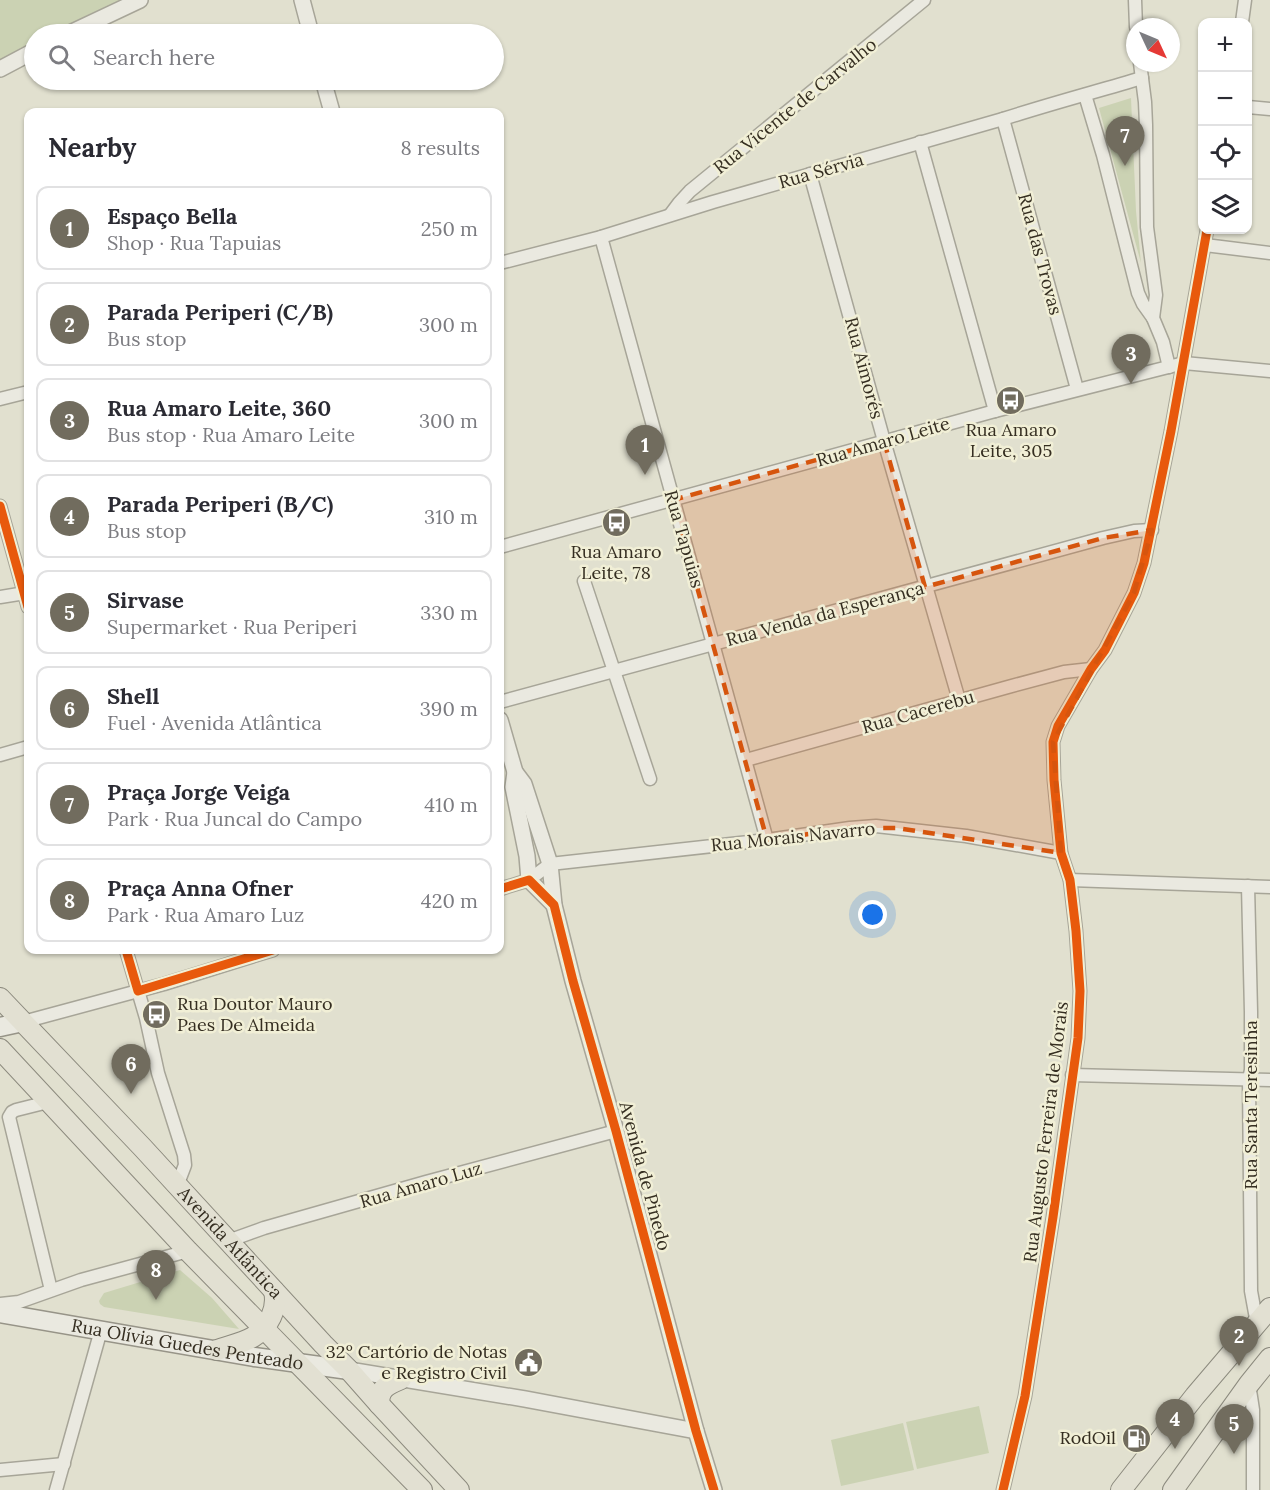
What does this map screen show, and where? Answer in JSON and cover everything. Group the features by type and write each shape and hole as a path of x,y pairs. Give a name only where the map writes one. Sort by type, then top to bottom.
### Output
{"main road":[{"name":"Avenida Atlântica","path":"0,998 142,1147 459,1490"},
{"path":"0,1027 23,1022"},
{"name":"Avenida Atlântica","path":"0,1049 188,1251 422,1490"},
{"path":"217,1350 252,1338 263,1328 275,1307 274,1291"},
{"path":"1121,1490 1195,1396 1270,1308"},
{"name":"Rua Olívia Guedes Penteado","path":"0,1313 349,1370"},
{"path":"1173,1490 1270,1358"},
{"path":"379,1404 379,1395 383,1389 401,1379"}],"street":[{"path":"89,24 140,0"},
{"path":"302,0 308,24"},
{"name":"Rua Vicente de Carvalho","path":"670,215 690,191 924,0"},
{"path":"1135,0 1136,18"},
{"path":"1243,18 1245,0"},
{"path":"0,69 24,56"},
{"path":"1141,72 1146,125 1147,227 1156,295 1153,318"},
{"name":"Rua Sérvia","path":"504,262 600,237 1003,119 1050,103 1142,78"},
{"path":"326,90 331,108"},
{"path":"1086,95 1138,293 1153,318 1163,342 1169,367"},
{"path":"1252,107 1270,109"},
{"name":"Rua das Trovas","path":"1003,119 1077,389"},
{"path":"920,142 995,411"},
{"name":"Rua Aimorés","path":"810,174 925,587 959,700"},
{"name":"Rua Augusto Ferreira de Morais","path":"1003,1490 1025,1396 1053,1217 1077,1038 1080,991 1076,931 1070,880 1061,853 1053,769 1053,742 1058,726 1091,669 1105,650 1134,593 1144,563 1184,363 1206,234"},
{"name":"Rua Tapuias","path":"600,237 767,840"},
{"path":"1204,245 1270,254"},
{"name":"Rua Amaro Leite","path":"504,546 995,411 1184,363 1270,371"},
{"path":"0,399 24,393"},
{"path":"0,506 24,590"},
{"name":"Rua Venda da Esperança","path":"504,701 1103,538 1134,531 1152,530"},
{"path":"584,581 650,779"},
{"path":"0,597 24,593"},
{"name":"Rua Cacerebu","path":"746,760 1064,672 1091,669"},
{"name":"Avenida de Pinedo","path":"504,734 515,772 524,784 550,864 554,905 573,981 714,1490"},
{"path":"0,755 24,748"},
{"name":"Avenida de Pinedo","path":"515,772 513,788 527,856 529,880"},
{"name":"Rua Morais Navarro","path":"550,864 876,826 966,836 1061,853"},
{"path":"504,888 529,880 550,864"},
{"path":"529,880 554,905"},
{"path":"1070,880 1270,887"},
{"name":"Rua Santa Teresinha","path":"1248,886 1251,1012 1249,1080 1251,1291 1257,1324"},
{"path":"127,954 146,1018 158,1072 184,1155 184,1165 177,1186"},
{"path":"23,1022 138,991 260,954"},
{"path":"1072,1076 1270,1080"},
{"path":"48,1102 16,1110 9,1117 51,1290"},
{"name":"Rua Amaro Luz","path":"228,1241 264,1228 426,1182 616,1131"},
{"path":"0,1304 19,1302 81,1280 188,1251"},
{"path":"56,1490 101,1330"},
{"name":"Rua Olívia Guedes Penteado","path":"349,1370 525,1399 696,1431"},
{"path":"1249,1384 1253,1410 1253,1490"},
{"path":"0,1470 64,1464"}],"highlighted area":[{"path":"884,441 925,587 1103,538 1152,530 1134,593 1053,742 1061,853 897,828 850,828 767,840 673,500"}],"green space":[{"path":"0,0 121,0 71,24 24,24 24,47 0,60"},
{"path":"1131,98 1136,211 1141,263 1099,108"},
{"path":"180,1270 212,1298 239,1329 104,1307 100,1304 99,1301 104,1293"},
{"path":"979,1406 989,1453 917,1469 906,1422"},
{"path":"903,1423 914,1470 841,1486 831,1440"}],"cycle path":[{"path":"1003,1490 1025,1396 1078,1038 1080,991 1076,931 1070,880 1061,853 1053,742 1058,726 1091,669 1105,650 1134,593 1144,563 1171,431 1206,234"},
{"path":"0,506 24,593"},
{"path":"504,888 529,880 554,905 714,1490"},
{"path":"127,954 138,991 260,954"}],"place":[{"name":"Praça Jorge Veiga","path":"1125,166"},
{"name":"Rua Amaro Leite, 360","path":"1131,384"},
{"name":"Rua Amaro Leite, 305","path":"1011,401"},
{"name":"Espaço Bella","path":"645,475"},
{"name":"Rua Amaro Leite, 78","path":"616,523"},
{"name":"Rua Doutor Mauro Paes De Almeida","path":"156,1014"},
{"name":"Shell","path":"131,1094"},
{"name":"Praça Anna Ofner","path":"156,1300"},
{"name":"32º Cartório de Notas e Registro Civil","path":"528,1362"},
{"name":"Parada Periperi (C/B)","path":"1239,1366"},
{"name":"RodOil","path":"1137,1438"},
{"name":"Parada Periperi (B/C)","path":"1175,1449"},
{"name":"Sirvase","path":"1234,1454"}]}
